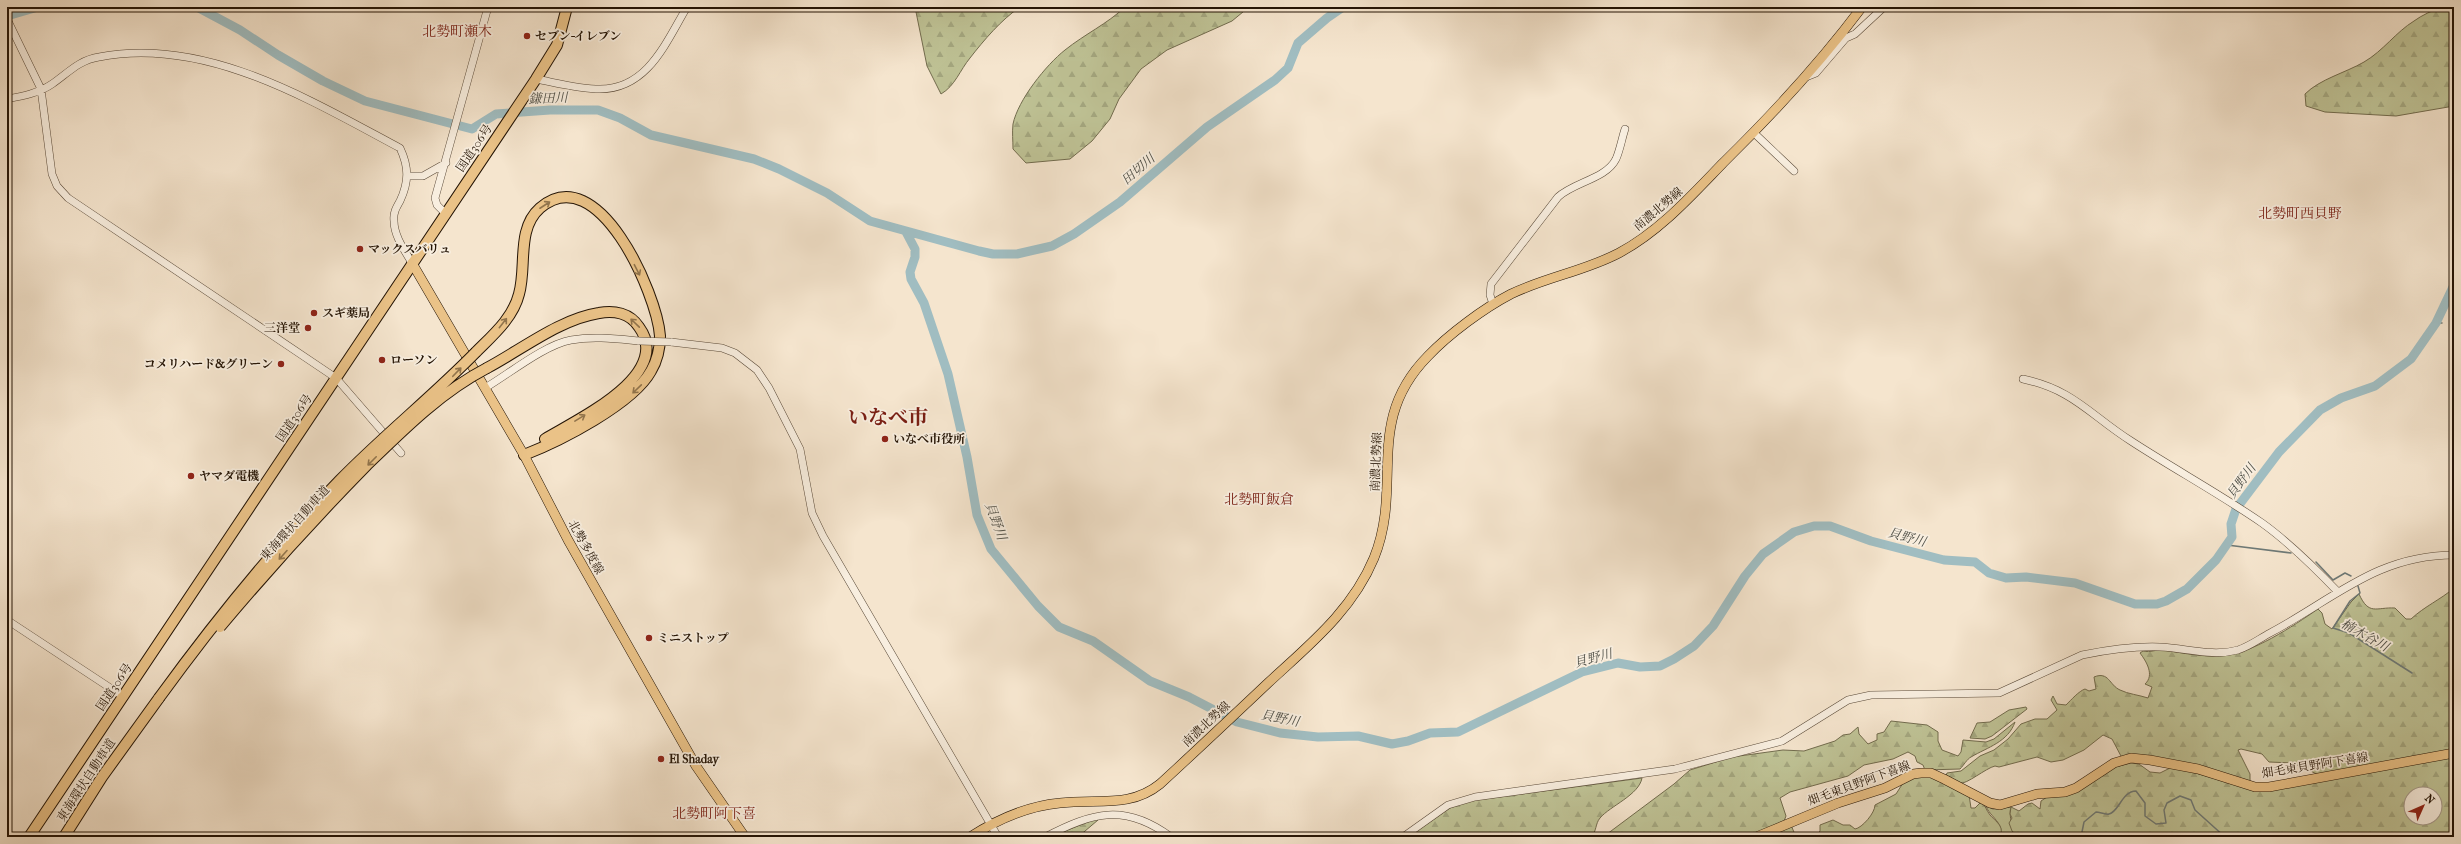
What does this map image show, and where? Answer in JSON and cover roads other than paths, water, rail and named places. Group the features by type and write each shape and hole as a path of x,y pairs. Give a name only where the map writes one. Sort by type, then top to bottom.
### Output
{"highway":[{"name":"国道306号","path":"29,837 536,79 557,45 567,7"},
{"name":"東海環状自動車道","path":"64,837 102,777 228,606 315,506 391,430 437,392 500,328 515,306 522,281 526,234 534,216 540,208 557,199 574,198 592,204 600,210 630,255 650,300 660,336 657,358 647,378 629,396 584,425 524,455"},
{"name":"東海環状自動車道","path":"159,698 267,573 344,489 412,422 464,380 545,335 589,315 606,312 621,313 634,320 643,332 646,348 645,361 633,380 606,401 538,443 524,455"}],"main road":[{"name":"南濃北勢線","path":"970,837 990,824 1016,813 1040,806 1071,802 1116,802 1140,797 1160,784 1243,707 1336,620 1361,586 1374,559 1384,521 1389,430 1394,407 1402,392 1428,356 1493,304 1513,293 1618,253 1650,234 1678,210 1806,78 1862,7"},
{"name":"北勢多度線","path":"412,264 524,455 568,540 696,766 745,837"},
{"name":"畑毛東貝野阿下喜線","path":"1756,837 1838,803 1885,788 1913,774 1921,773 1938,776 1990,803 2000,805 2037,794 2065,792 2076,788 2114,764 2131,758 2198,769 2255,787 2268,787 2454,753"}],"street":[{"path":"446,214 440,209 435,198 446,163 488,7"},
{"path":"536,79 600,89 629,84 650,66 687,7"},
{"path":"1806,78 1816,73 1846,38 1855,34 1884,7"},
{"path":"7,20 41,89 52,174 57,186 68,198 336,378 401,453"},
{"path":"7,99 29,95 52,84 80,63 99,57 129,53 162,53 200,59 307,99 400,148 406,162 407,176 405,188 394,212 394,223 395,232 412,264"},
{"path":"1493,304 1490,289 1491,284 1558,197 1569,188 1603,172 1612,165 1626,129"},
{"path":"1754,133 1794,171"},
{"path":"407,176 423,176 446,163"},
{"path":"486,388 545,351 570,340 599,338 709,345 735,353 746,360 763,378 800,449 812,513 823,536 998,837"},
{"path":"2022,379 2048,385 2074,398 2131,441 2228,501 2287,543 2338,592"},
{"path":"1403,837 1448,805 1475,796 1675,769 1772,744 1791,736 1835,706 1858,697 1999,693 2082,655 2093,653 2150,647 2206,653 2240,649 2301,617 2368,574 2394,564 2419,558 2454,555"},
{"path":"7,620 124,697"},
{"path":"1045,837 1078,822 1110,814 1142,819 1171,837"}],"waterway":[{"path":"7,16 38,7"},
{"name":"鎌田川","path":"197,7 240,30 278,55 323,81 365,101 472,129 496,114 550,110 598,110 620,118 651,135 754,159 779,169 827,193 870,221 993,254 1017,254 1052,246 1074,234 1120,202 1207,127 1275,80 1288,68 1298,43 1327,18 1343,7"},
{"name":"貝野川","path":"906,232 915,249 915,257 910,272 911,279 924,303 948,374 967,457 977,515 991,549 1038,606 1059,627 1093,641 1150,681 1189,697 1237,722 1280,733 1318,737 1358,736 1392,744 1408,741 1430,733 1458,732 1582,672 1618,663 1640,667 1660,666 1674,659 1694,646 1713,626 1745,576 1763,554 1794,532 1814,526 1830,526 1871,541 1944,560 1975,562 1989,573 2006,578 2026,577 2075,583 2135,604 2157,604 2166,601 2187,589 2216,560 2232,537 2231,524 2236,509 2279,452 2320,410 2341,398 2375,386 2411,359 2436,323 2454,285"},
{"name":"貝野川","path":"2436,323 2442,323"},
{"name":"楠木谷川","path":"2227,545 2291,553"},
{"name":"楠木谷川","path":"2316,562 2333,580 2345,573 2351,576"},
{"name":"楠木谷川","path":"2358,586 2360,593 2350,601 2333,628 2349,633 2412,673"},
{"path":"2081,837 2084,822 2096,812 2109,814 2115,810 2127,794 2136,791 2145,803 2145,816 2156,824 2166,823 2164,810 2167,803 2180,796 2191,800 2195,810 2225,837"},
{"path":"2047,837 2053,837"}],"place":[{"name":"セブン-イレブン","path":"527,36"},
{"name":"マックスバリュ","path":"360,249"},
{"name":"スギ薬局","path":"314,313"},
{"name":"三洋堂","path":"308,328"},
{"name":"ローソン","path":"382,360"},
{"name":"コメリハード&グリーン","path":"281,364"},
{"name":"いなべ市役所","path":"885,439"},
{"name":"ヤマダ電機","path":"191,476"},
{"name":"ミニストップ","path":"649,638"},
{"name":"El Shaday","path":"661,759"}],"district":[{"name":"北勢町瀬木","path":"457,31"},
{"name":"北勢町西貝野","path":"2300,213"},
{"name":"いなべ市","path":"888,417"},
{"name":"北勢町飯倉","path":"1259,499"},
{"name":"北勢町阿下喜","path":"714,813"}],"water label":[{"name":"田切川","path":"1138,169"}]}
